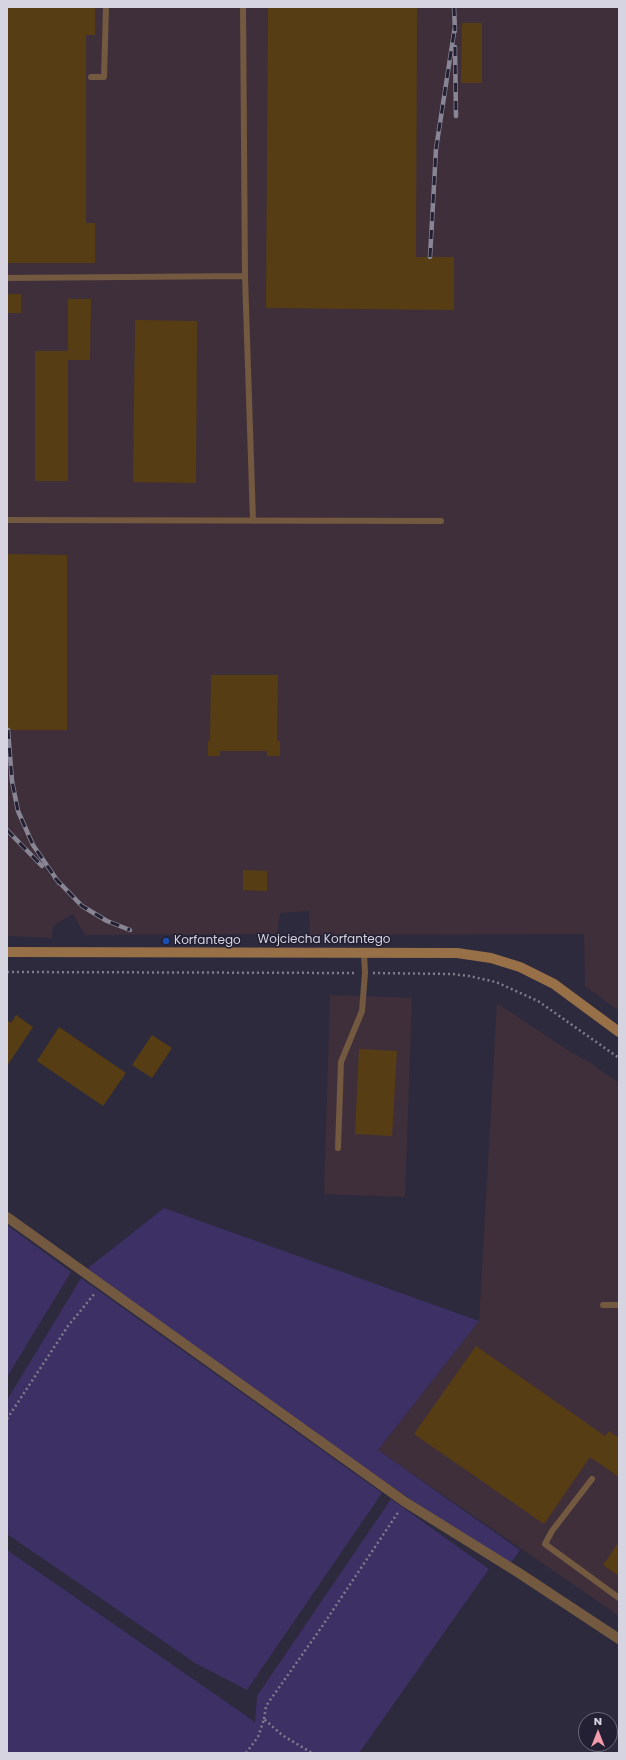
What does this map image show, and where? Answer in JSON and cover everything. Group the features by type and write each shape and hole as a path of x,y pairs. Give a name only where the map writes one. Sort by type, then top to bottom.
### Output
{"street":[{"name":"Wojciecha Korfantego","path":"7,952 457,953 491,958 520,967 554,984 619,1032"},
{"path":"7,1217 405,1502 619,1639"}],"lane":[{"path":"91,77 104,77 106,7"},
{"path":"243,7 245,276 253,521"},
{"path":"7,278 245,276"},
{"path":"7,520 441,521"},
{"path":"338,1148 340,1062 362,1011 365,973 364,953"},
{"path":"603,1305 619,1305"},
{"path":"592,1479 552,1531 545,1544 619,1598"}],"path":[{"path":"7,972 365,973 452,974 469,976 496,982 526,994 550,1008 619,1058"},
{"path":"7,1418 68,1326 102,1285"},
{"path":"246,1753 258,1737 264,1720 266,1706 321,1628 405,1502"},
{"path":"264,1720 282,1735 312,1753"}],"shaded area":[{"path":"7,7 619,7 619,1011 585,986 584,934 310,935 309,911 280,913 277,934 85,935 73,914 53,926 52,938 7,936"},
{"path":"330,995 412,998 405,1197 324,1194"},
{"path":"497,1003 619,1083 619,1616 378,1450 479,1321"},
{"path":"164,1208 479,1321 378,1450 520,1550 508,1567 102,1285 88,1268"},
{"path":"7,1225 71,1272 7,1377"},
{"path":"81,1278 382,1493 247,1690 195,1663 7,1534 7,1400"},
{"path":"391,1499 489,1569 359,1753 7,1753 7,1550 255,1722 257,1696"}],"building":[{"path":"7,7 95,7 95,35 86,35 86,223 95,223 95,263 7,263"},
{"path":"268,7 417,7 416,257 454,257 454,310 266,308"},
{"path":"462,23 482,23 482,83 461,83"},
{"path":"7,294 21,294 21,313 7,313"},
{"path":"68,299 91,299 90,360 68,360 68,481 35,481 35,351 68,351"},
{"path":"135,320 197,321 196,483 133,482"},
{"path":"7,554 67,555 67,730 7,730"},
{"path":"211,675 278,675 277,741 280,741 280,756 267,756 267,751 220,751 220,756 208,756 208,741 210,741"},
{"path":"243,870 267,871 267,891 243,890"},
{"path":"16,1015 33,1027 7,1066 7,1020 11,1023"},
{"path":"59,1027 126,1073 103,1106 37,1061"},
{"path":"152,1035 172,1048 152,1078 132,1065"},
{"path":"359,1049 397,1051 392,1136 355,1134"},
{"path":"476,1346 605,1436 609,1431 619,1438 619,1477 590,1457 544,1524 414,1434"},
{"path":"619,1542 619,1576 603,1565"}],"railway":[{"path":"454,7 455,31"},
{"path":"430,257 436,149 455,26"},
{"path":"455,47 456,116"},
{"path":"8,730 12,781 18,811 33,845 59,883"},
{"path":"7,830 42,866"},
{"path":"55,878 82,906 107,921 130,930"}],"place":[{"name":"Korfantego","path":"166,941"}]}
